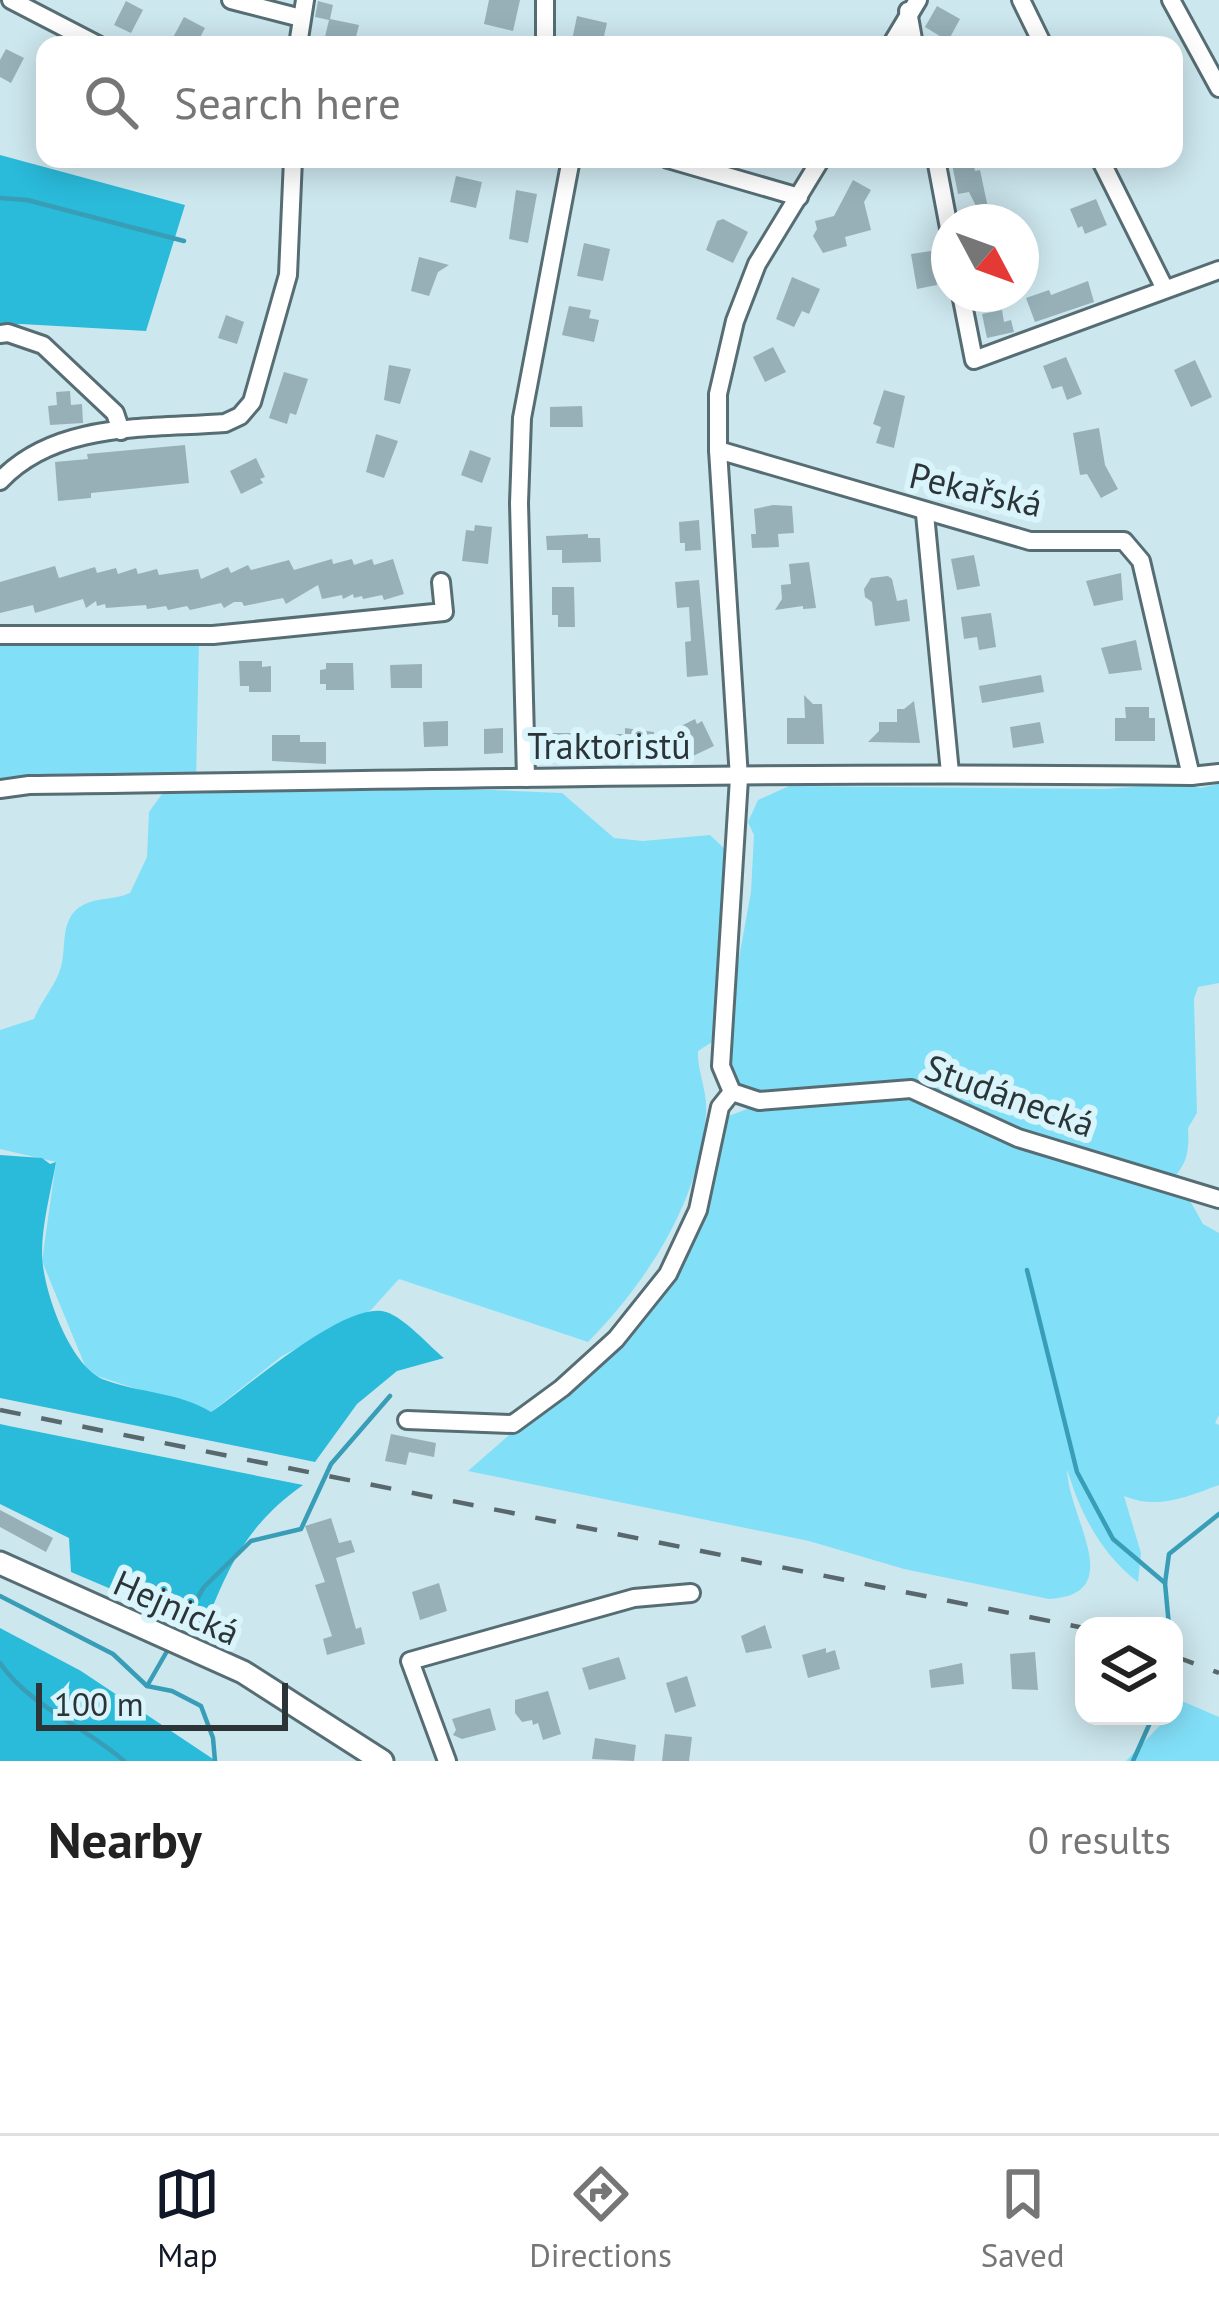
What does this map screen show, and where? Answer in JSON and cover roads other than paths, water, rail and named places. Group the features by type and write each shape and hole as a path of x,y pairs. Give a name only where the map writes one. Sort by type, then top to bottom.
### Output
{"main road":[{"name":"Hejnická","path":"0,1563 243,1672 382,1761"}],"street":[{"path":"11,0 81,36"},
{"path":"231,0 303,9"},
{"path":"545,0 545,36"},
{"path":"1021,0 1039,36"},
{"path":"1171,0 1219,88"},
{"path":"896,36 911,5"},
{"path":"911,5 913,36"},
{"path":"0,481 38,449 79,436 225,423 240,416 252,402 288,275 293,168"},
{"path":"526,778 519,503 522,418 570,168"},
{"path":"700,168 799,196"},
{"path":"407,1420 513,1424 616,1339 668,1274 698,1210 719,1107 732,1092 721,1066 739,778 718,394 735,320 757,264 816,168"},
{"path":"938,168 944,204"},
{"path":"1104,168 1165,289"},
{"path":"965,312 974,360 1219,270"},
{"path":"0,334 43,345 115,413 121,431"},
{"name":"Pekařská","path":"718,450 1030,541 1124,541 1141,561 1191,776"},
{"path":"926,514 950,773"},
{"path":"0,635 214,635 444,612 441,582"},
{"name":"Traktoristů","path":"0,789 526,778 1219,773"},
{"name":"Studánecká","path":"732,1092 759,1101 911,1089 1018,1138 1219,1199"},
{"path":"447,1761 410,1661 634,1598 691,1593"}],"waterway":[{"path":"0,198 27,200 184,241"},
{"path":"1027,1270 1077,1472 1113,1539 1165,1583"},
{"path":"175,1636 204,1587 251,1541 301,1529 331,1464 390,1396"},
{"path":"1168,1617 1165,1583 1169,1554 1219,1514"},
{"path":"0,1596 113,1654 147,1686 172,1691 201,1706 213,1738 215,1761"},
{"path":"147,1686 170,1646"},
{"path":"0,1663 26,1692 124,1761"},
{"path":"1133,1761 1149,1725"}],"railway":[{"path":"0,1410 1075,1626"},
{"path":"1183,1659 1219,1673"}]}
